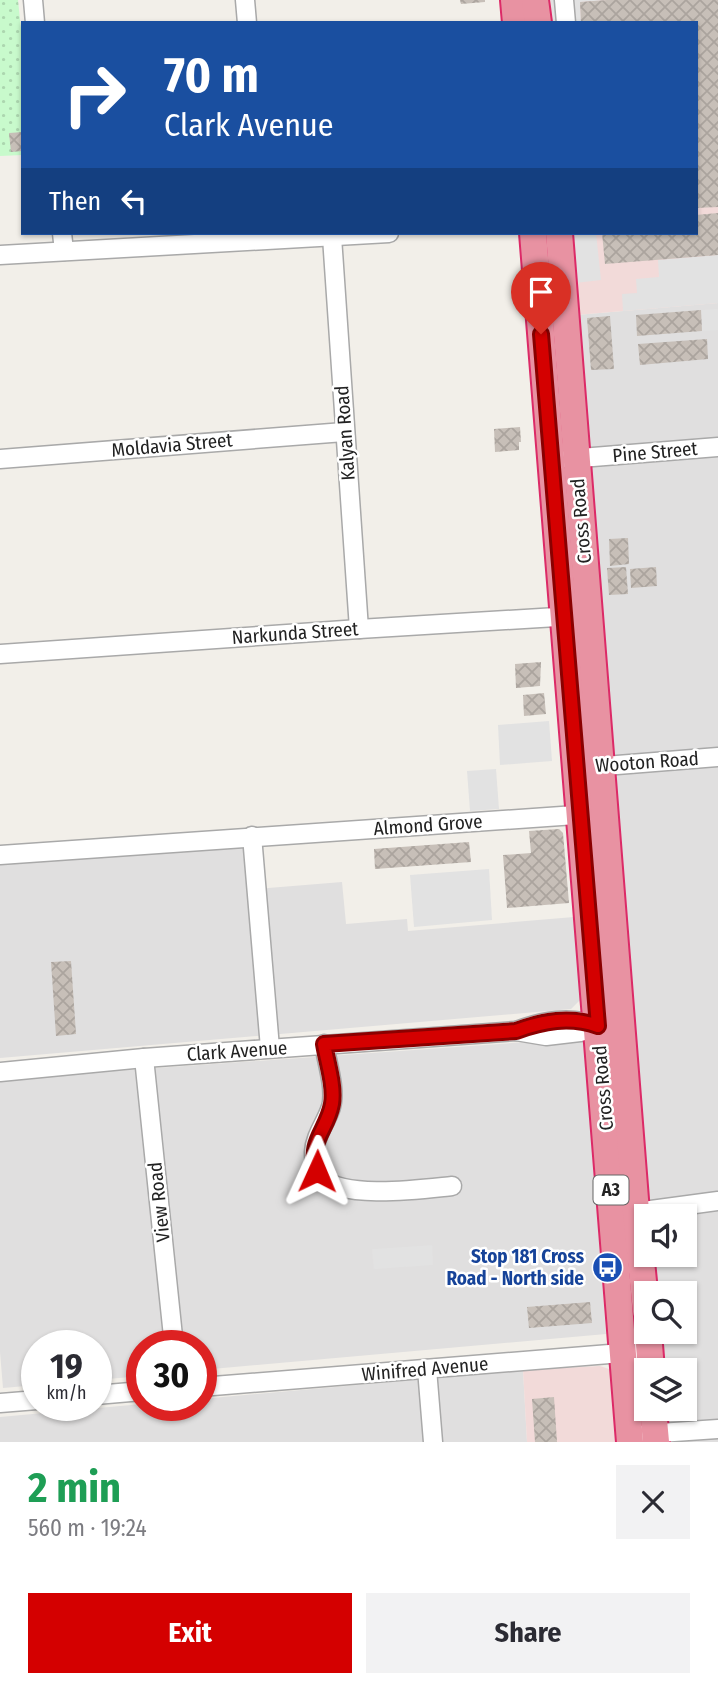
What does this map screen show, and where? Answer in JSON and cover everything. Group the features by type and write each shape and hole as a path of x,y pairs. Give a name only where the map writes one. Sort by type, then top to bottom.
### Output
{"highway":[{"path":"514,0 516,21"},
{"path":"535,0 538,21"},
{"name":"Cross Road","path":"533,235 564,460 610,1025 643,1352 645,1432"},
{"name":"Cross Road","path":"559,235 564,460"},
{"name":"Cross Road","path":"610,1025 635,1204"}],"street":[{"path":"33,0 35,21"},
{"path":"245,0 247,21"},
{"path":"564,0 566,21"},
{"path":"0,256 63,242 360,235"},
{"name":"Kalyan Road","path":"332,237 359,629"},
{"name":"Moldavia Street","path":"0,459 344,432"},
{"name":"Pine Street","path":"564,460 718,447"},
{"name":"Narkunda Street","path":"0,654 577,616"},
{"name":"Wooton Road","path":"589,767 718,757"},
{"name":"Almond Grove","path":"0,855 592,814"},
{"path":"252,836 270,1048"},
{"name":"Clark Avenue","path":"0,1072 144,1058 516,1031 546,1036 610,1025"},
{"path":"324,1044 332,1105 314,1150 317,1171 322,1178 341,1186 384,1193 452,1186"},
{"name":"View Road","path":"144,1058 171,1330"},
{"path":"696,1204 718,1201"},
{"name":"Winifred Avenue","path":"217,1386 643,1352"},
{"path":"427,1369 433,1442"},
{"path":"0,1403 21,1401"},
{"path":"645,1432 718,1429"}],"shaded area":[{"path":"551,0 718,0 718,303 576,315 570,235 698,235 698,21 552,21"},
{"path":"551,0 607,0 580,2 581,21 552,21"},
{"path":"571,235 596,235 601,280 575,283"},
{"path":"718,255 718,303 623,311 622,294 637,293 636,279 659,277 658,260"},
{"path":"718,303 718,1442 667,1442 665,1421 697,1421 697,1358 660,1358 659,1344 697,1344 697,1281 654,1281 653,1267 697,1267 697,1204 648,1204 576,315"},
{"path":"718,309 718,330 702,331 701,310"},
{"path":"549,721 552,761 500,765 498,725"},
{"path":"496,769 499,809 470,811 467,771"},
{"path":"252,843 256,889 342,882 346,924 407,919 408,931 574,917 581,999 571,1009 0,1058 0,865"},
{"path":"489,869 492,920 414,927 410,875"},
{"path":"584,1038 606,1334 217,1369 217,1330 126,1330 126,1377 112,1379 112,1330 21,1330 21,1386 3,1388 0,1352 0,1079"},
{"path":"432,1245 433,1265 374,1269 372,1249"},
{"path":"600,1366 609,1369 614,1378 618,1442 527,1442 523,1370"},
{"path":"523,1370 527,1442 0,1442 0,1417 21,1415 21,1421 112,1421 112,1407 126,1405 126,1421 217,1421 217,1398"}],"green space":[{"path":"0,0 18,0 21,29 21,155 0,156"}],"building":[{"path":"460,0 485,0 485,2 461,4"},
{"path":"718,0 718,207 698,208 698,21 581,21 580,2"},
{"path":"21,132 21,151 11,152 9,133"},
{"path":"718,213 718,255 605,264 602,235 698,235 698,215"},
{"path":"701,310 702,331 637,336 636,315"},
{"path":"610,316 614,369 591,370 587,318"},
{"path":"707,339 708,359 640,365 638,344"},
{"path":"520,427 519,450 495,452 494,429"},
{"path":"628,538 629,564 610,566 609,539"},
{"path":"626,567 628,594 609,595 607,568"},
{"path":"656,567 657,586 631,588 630,569"},
{"path":"541,662 540,686 516,688 515,664"},
{"path":"544,693 546,714 524,716 523,695"},
{"path":"559,829 563,833 569,903 507,908 503,855 531,853 529,831"},
{"path":"469,842 471,862 375,869 374,849"},
{"path":"71,961 76,1034 56,1036 51,962"},
{"path":"590,1302 592,1323 529,1328 527,1307"},
{"path":"554,1397 557,1442 535,1442 532,1399"}],"place":[{"name":"Stop 181 Cross Road - North side","path":"607,1267"}],"route":[{"path":"317,1171 314,1150 332,1105 324,1044 516,1031 535,1024 571,1020 581,1020 598,1026 541,334"}]}
